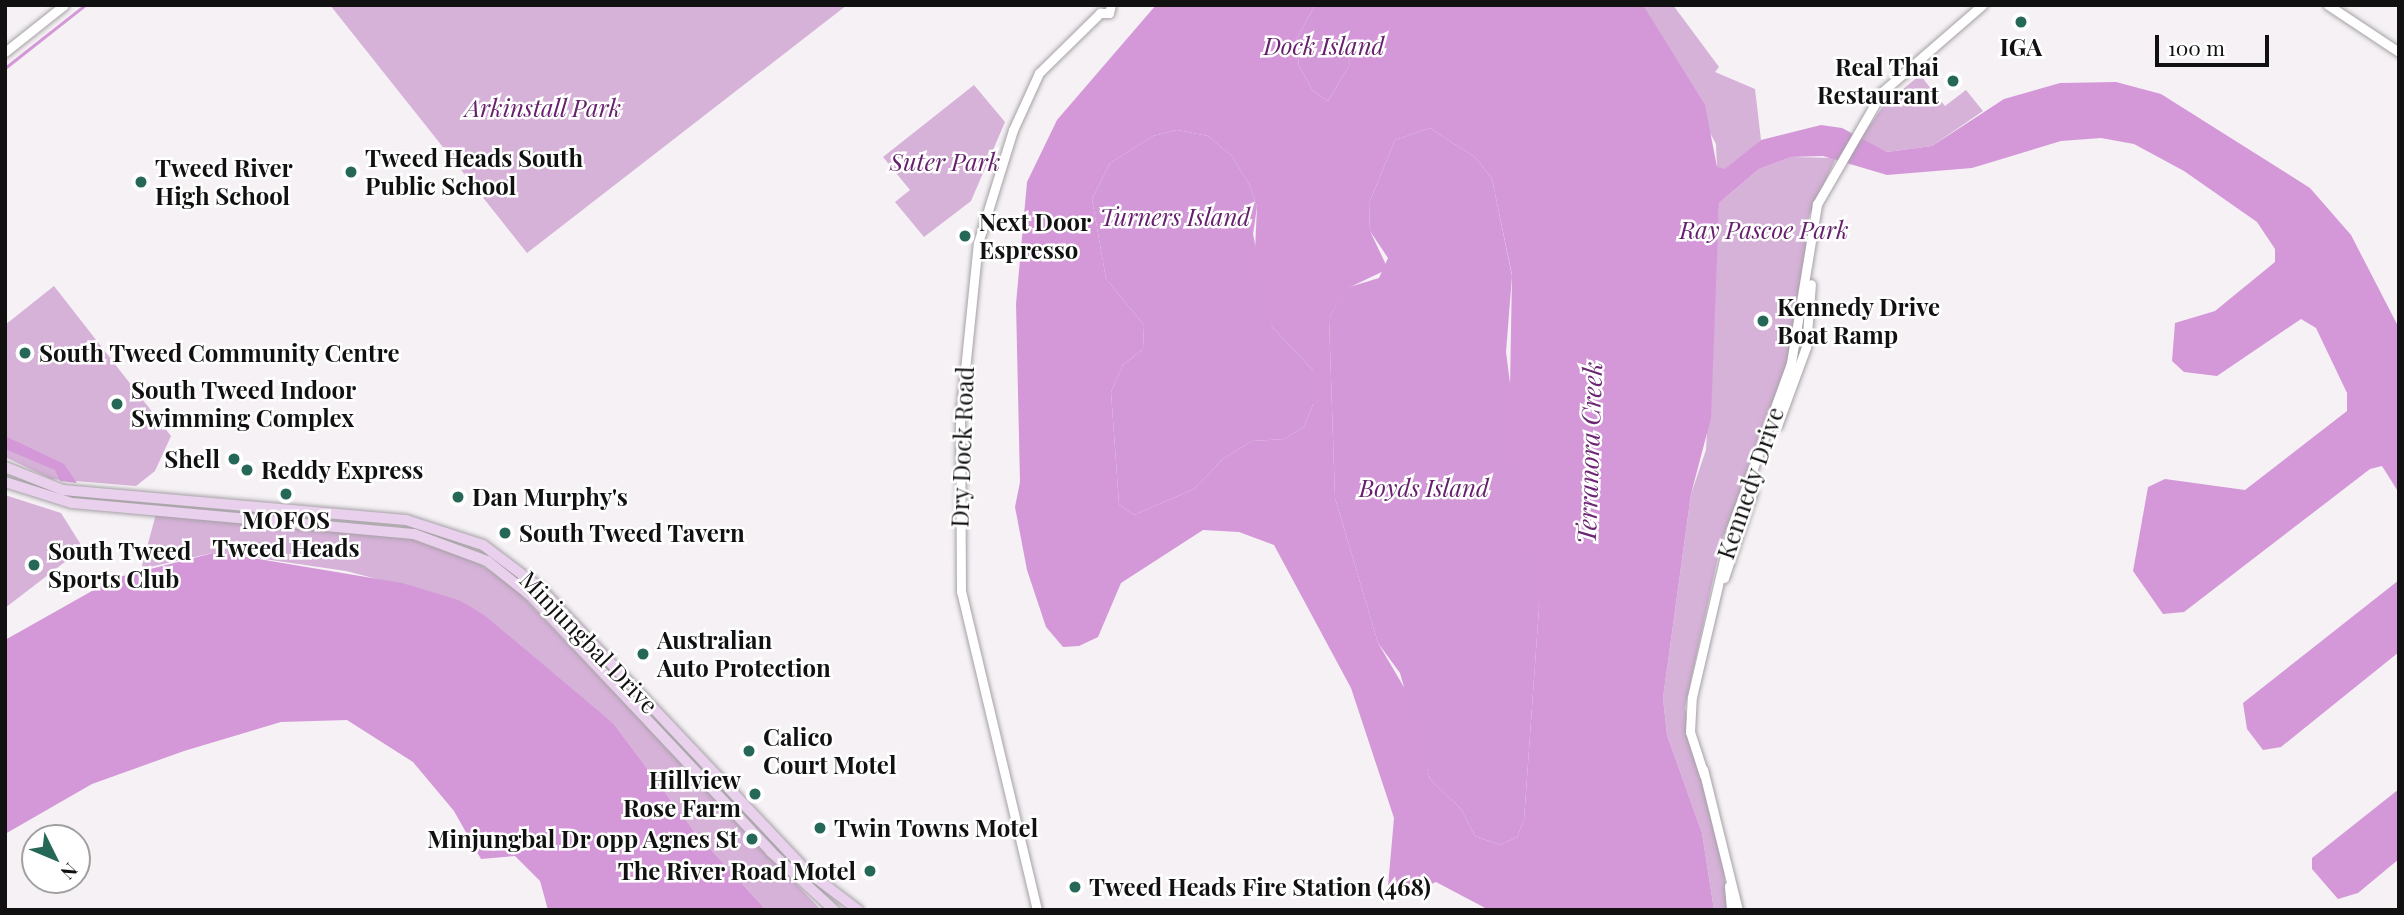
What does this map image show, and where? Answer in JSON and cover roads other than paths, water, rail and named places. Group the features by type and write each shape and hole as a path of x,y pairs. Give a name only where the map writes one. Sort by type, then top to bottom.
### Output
{"main road":[{"name":"Minjungbal Drive","path":"5,467 63,490 406,520 483,545 540,589 808,873 858,910"},
{"name":"Minjungbal Drive","path":"5,482 72,503 414,534 487,561 531,596 771,852 834,910"}],"street":[{"path":"5,52 64,5"},
{"name":"Dry Dock Road","path":"1037,910 961,592 960,419 978,243 1013,130 1039,73 1099,9 1109,13 1111,5"},
{"name":"Kennedy Drive","path":"1704,775 1695,710 1725,574 1810,324 1810,272 1815,212 1857,131 1888,85 1982,5"},
{"path":"2328,5 2399,52"},
{"name":"Kennedy Drive","path":"1738,910 1704,775 1690,732 1692,697 1731,529 1787,376 1810,272"},
{"path":"1787,376 1810,324"},
{"name":"Kennedy Drive","path":"1727,863 1731,910"}],"water":[{"name":"Terranora Creek","path":"1156,5 1315,5 1296,40 1299,66 1313,91 1328,101 1349,66 1354,5 1643,5 1705,105 1717,167 1725,169 1761,140 1821,125 1842,128 1887,152 1932,146 2004,99 2060,83 2116,82 2161,94 2310,188 2351,235 2399,328 2399,493 2382,466 2370,469 2184,612 2163,614 2133,571 2148,487 2165,479 2245,490 2347,411 2347,393 2316,328 2301,319 2217,376 2184,372 2172,361 2175,323 2215,311 2275,262 2275,249 2257,222 2184,171 2134,144 2101,138 2061,141 1972,168 1887,175 1823,156 1791,157 1759,169 1719,203 1711,418 1691,494 1663,698 1667,735 1702,833 1714,910 1489,910 1436,882 1403,896 1388,886 1394,818 1351,688 1274,545 1239,532 1203,530 1121,583 1098,637 1079,646 1063,647 1046,627 1027,570 1015,507 1020,482 1016,304 1027,182 1057,120","holes":["1430,128 1476,158 1492,179 1512,275 1509,443 1539,608 1524,820 1517,837 1500,845 1475,836 1461,809 1430,779 1408,694 1378,643 1335,498 1329,318 1346,289 1388,269 1370,231 1369,203 1395,140","1177,130 1208,136 1232,156 1250,186 1257,207 1254,272 1272,327 1313,370 1313,404 1304,427 1284,439 1252,441 1223,459 1194,489 1134,515 1119,504 1111,392 1123,365 1143,349 1144,325 1106,279 1092,199 1110,163 1153,136"]},
{"path":"5,436 64,464 77,483 60,481 55,470 5,449"},
{"path":"217,552 402,583 459,600 484,615 614,724 694,831 766,910 548,910 540,881 515,856 481,859 454,811 413,762 347,720 281,722 184,751 92,784 5,834 5,640 115,578"},
{"path":"2399,580 2399,652 2281,747 2263,750 2247,729 2243,703"},
{"path":"2399,789 2399,859 2358,893 2338,899 2312,869 2312,858"}],"waterway":[{"path":"5,68 85,5"}],"place":[{"name":"IGA","path":"2021,22"},
{"name":"Real Thai Restaurant","path":"1953,81"},
{"name":"Tweed Heads South Public School","path":"351,172"},
{"name":"Tweed River High School","path":"141,182"},
{"name":"Next Door Espresso","path":"965,236"},
{"name":"Kennedy Drive Boat Ramp","path":"1763,321"},
{"name":"South Tweed Community Centre","path":"25,353"},
{"name":"South Tweed Indoor Swimming Complex","path":"117,404"},
{"name":"Shell","path":"234,459"},
{"name":"Reddy Express","path":"247,470"},
{"name":"MOFOS Tweed Heads","path":"286,494"},
{"name":"Dan Murphy's","path":"458,497"},
{"name":"South Tweed Tavern","path":"505,533"},
{"name":"South Tweed Sports Club","path":"34,565"},
{"name":"Australian Auto Protection","path":"643,654"},
{"name":"Calico Court Motel","path":"749,751"},
{"name":"Hillview Rose Farm","path":"755,794"},
{"name":"Twin Towns Motel","path":"820,828"},
{"name":"Minjungbal Dr opp Agnes St","path":"752,839"},
{"name":"The River Road Motel","path":"870,871"},
{"name":"Tweed Heads Fire Station (468)","path":"1075,887"}],"park label":[{"name":"Dock Island","path":"1324,46"},
{"name":"Arkinstall Park","path":"543,108"},
{"name":"Suter Park","path":"945,162"},
{"name":"Turners Island","path":"1175,217"},
{"name":"Ray Pascoe Park","path":"1764,230"},
{"name":"Boyds Island","path":"1424,488"}]}
